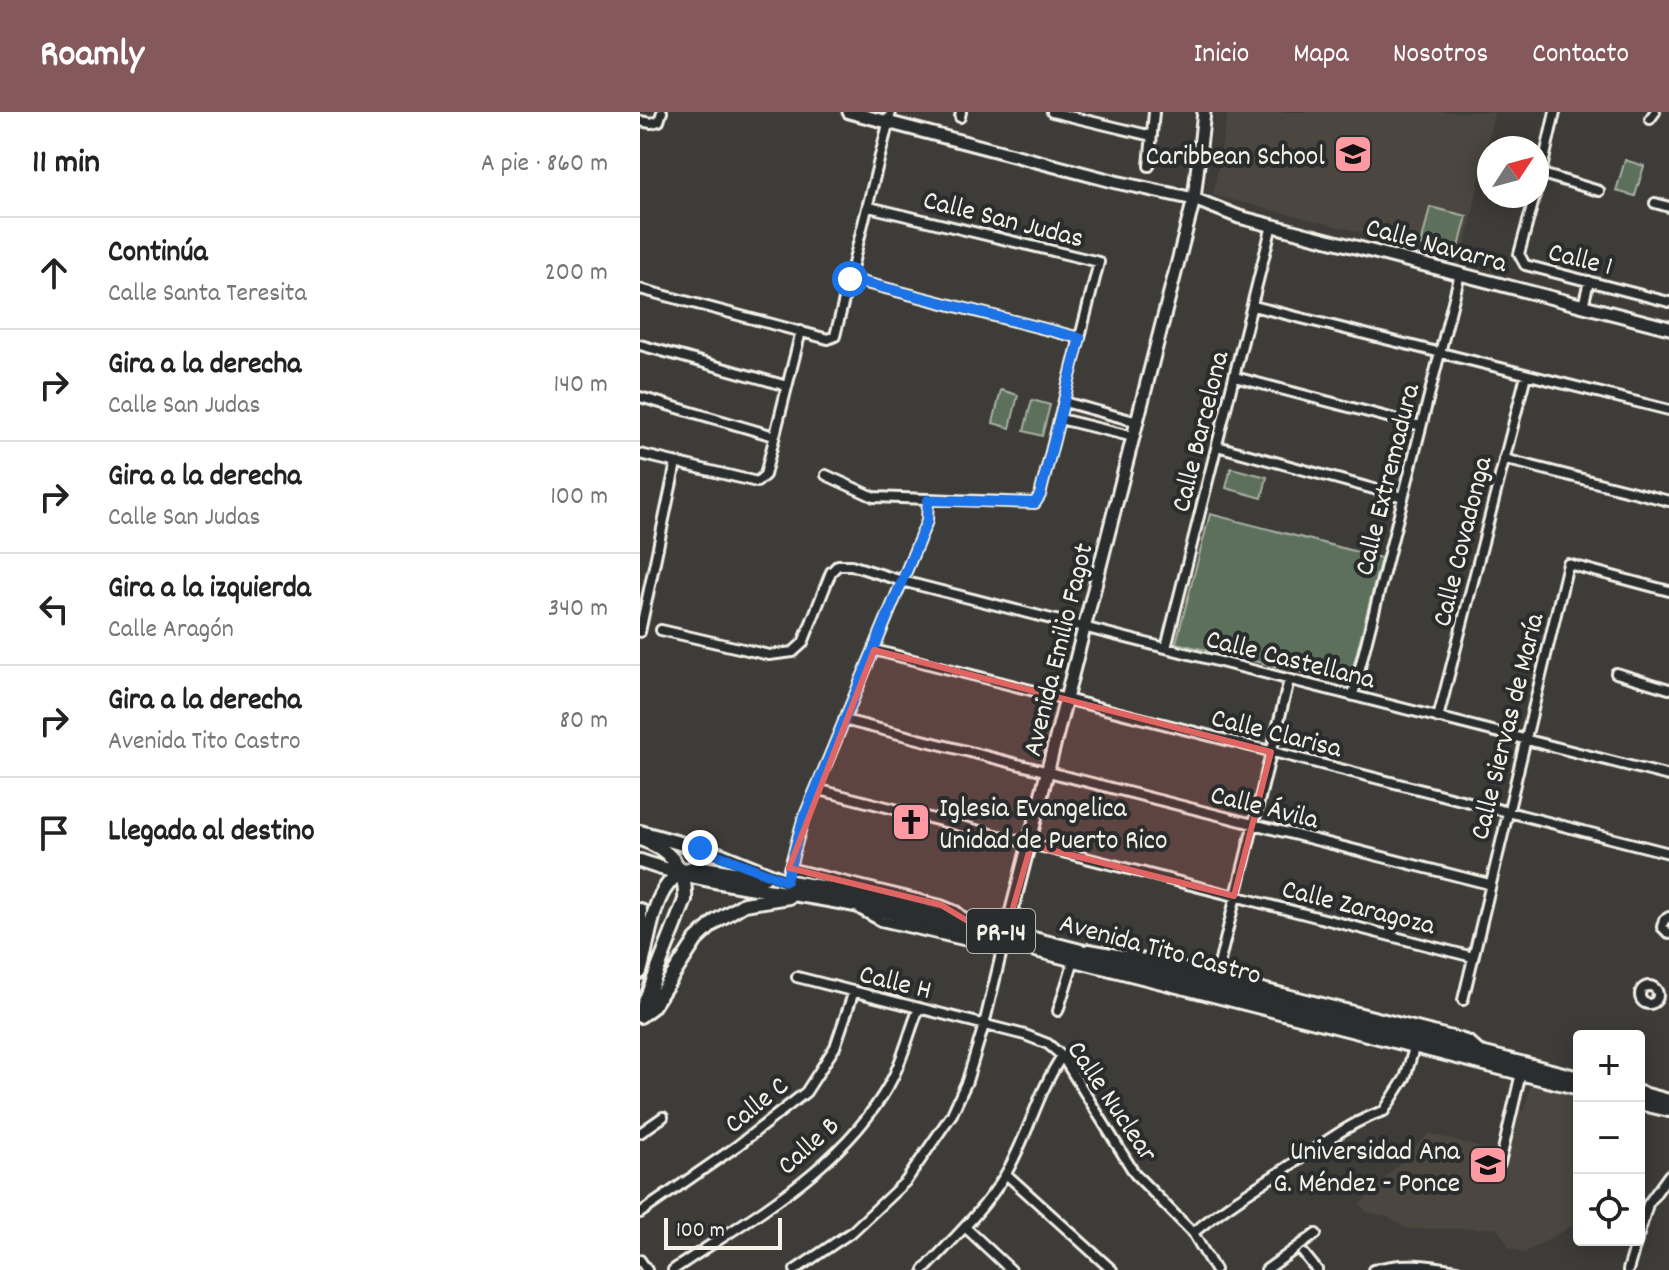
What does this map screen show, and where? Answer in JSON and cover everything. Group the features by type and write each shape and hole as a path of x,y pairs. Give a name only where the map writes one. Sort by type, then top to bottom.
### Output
{"main road":[{"name":"Avenida Tito Castro","path":"640,832 849,892 971,923 1004,941"},
{"path":"640,839 669,854 677,864 684,883 685,900 640,1015"},
{"name":"Avenida Tito Castro","path":"640,861 680,874 846,902 1004,941 1215,987 1573,1076"},
{"path":"640,971 661,893 668,882 680,874 697,867 788,874"},
{"path":"640,1015 652,1007 696,940 723,915 744,904 799,894"},
{"path":"640,910 640,971"},
{"name":"Avenida Tito Castro","path":"1417,1037 1521,1073 1573,1086"},
{"path":"1645,1095 1669,1101"},
{"path":"1645,1104 1669,1110"}],"street":[{"path":"640,121 659,121 662,112"},
{"name":"Calle Navarra","path":"849,112 889,118 1101,178 1194,199 1239,217 1669,328"},
{"path":"1052,112 1152,136"},
{"path":"1149,166 1154,112"},
{"name":"Avenida Emilio Fagot","path":"795,1270 853,1231 906,1181 952,1114 967,1081 1031,845 1194,199 1204,112"},
{"name":"Calle 1","path":"1549,142 1555,112"},
{"path":"640,289 828,339 835,336 889,118"},
{"path":"1549,176 1599,191"},
{"path":"1655,203 1669,207"},
{"name":"Calle San Judas","path":"826,475 874,497 1035,503 1040,495 1099,262 869,207"},
{"name":"Calle 1","path":"1532,208 1519,254 1525,265 1669,302"},
{"name":"Calle Barcelona","path":"1166,648 1272,225"},
{"name":"Calle Extremadura","path":"1353,695 1460,274"},
{"path":"850,279 1080,338"},
{"path":"1583,306 1589,281"},
{"path":"1253,306 1669,410"},
{"path":"640,454 757,482 765,475 801,331"},
{"path":"640,345 787,386"},
{"name":"Calle Covadonga","path":"1438,718 1526,375"},
{"path":"1235,377 1421,426"},
{"path":"640,397 774,436"},
{"path":"1064,402 1138,422"},
{"path":"1060,419 1134,437"},
{"path":"1217,446 1403,497"},
{"path":"1504,459 1669,501"},
{"path":"640,632 643,603 676,463"},
{"path":"788,874 803,820 927,521 928,500"},
{"name":"Calle Siervas de María","path":"1463,1000 1568,564 1669,591"},
{"name":"Calle Castellana","path":"661,630 769,655 793,652 803,643 831,572 838,565 851,565 902,581 1669,776"},
{"name":"Calle Clarisa","path":"874,650 1669,853"},
{"path":"1616,673 1669,689"},
{"path":"1215,987 1234,896 1289,680"},
{"name":"Calle Ávila","path":"844,720 1489,884"},
{"name":"Calle Zaragoza","path":"816,789 1473,957"},
{"path":"1669,917 1662,927 1669,934"},
{"path":"1058,1011 1075,955 1097,949 1118,953 1215,987 1417,1037 1433,1031 1469,1041 1482,1053"},
{"name":"Calle H","path":"797,977 984,1025"},
{"name":"Calle C","path":"640,1213 737,1146 806,1092 835,1047 854,991"},
{"path":"1657,998 1669,1001"},
{"name":"Calle B","path":"673,1270 816,1172 847,1143 891,1082 919,1008"},
{"name":"Calle Nuclear","path":"984,1025 1048,1044 1062,1056 1135,1174 1193,1233 1215,1270"},
{"path":"1193,1233 1213,1216 1337,1134 1367,1116 1384,1111 1405,1078 1417,1037"},
{"path":"924,1270 965,1227 1006,1174 1050,1074 1062,1056"},
{"path":"1500,1163 1521,1073"},
{"path":"640,1133 663,1117"},
{"path":"1006,1174 1112,1270"},
{"path":"1645,1214 1648,1204 1669,1175"},
{"path":"965,1227 1011,1270"},
{"path":"1266,1270 1316,1234"},
{"path":"1628,1270 1635,1246"},
{"path":"1304,1254 1317,1270"},
{"path":"640,1260 647,1270"},
{"path":"1373,1270 1421,1263 1457,1270"}],"highlighted area":[{"path":"874,650 1271,752 1234,896 1031,845 1006,932 971,923 941,905 789,868"}],"shaded area":[{"name":"Caribbean School","path":"1228,112 1494,112 1489,136 1477,136 1477,192 1463,258 1213,195"},
{"name":"Universidad Ana G. Méndez - Ponce","path":"1531,1082 1573,1092 1573,1225 1524,1253 1510,1248 1497,1228 1408,1229 1386,1216 1367,1212 1360,1204 1429,1133 1505,1155 1517,1110 1525,1111"}],"green space":[{"path":"1625,160 1644,166 1635,196 1616,191"},
{"path":"1430,207 1467,216 1457,255 1421,245"},
{"path":"1001,390 1018,395 1010,428 993,423"},
{"path":"1032,400 1050,405 1042,436 1024,431"},
{"path":"1231,468 1267,477 1262,498 1226,488"},
{"path":"1210,514 1381,558 1349,683 1176,643"}],"place":[{"name":"Caribbean School","path":"1353,154"},
{"name":"Iglesia Evangelica Unidad de Puerto Rico","path":"911,822"},
{"name":"Universidad Ana G. Méndez - Ponce","path":"1488,1165"}],"route":[{"path":"700,848 786,881 803,820 927,521 928,500 1035,503 1040,495 1080,338 850,279"}]}
